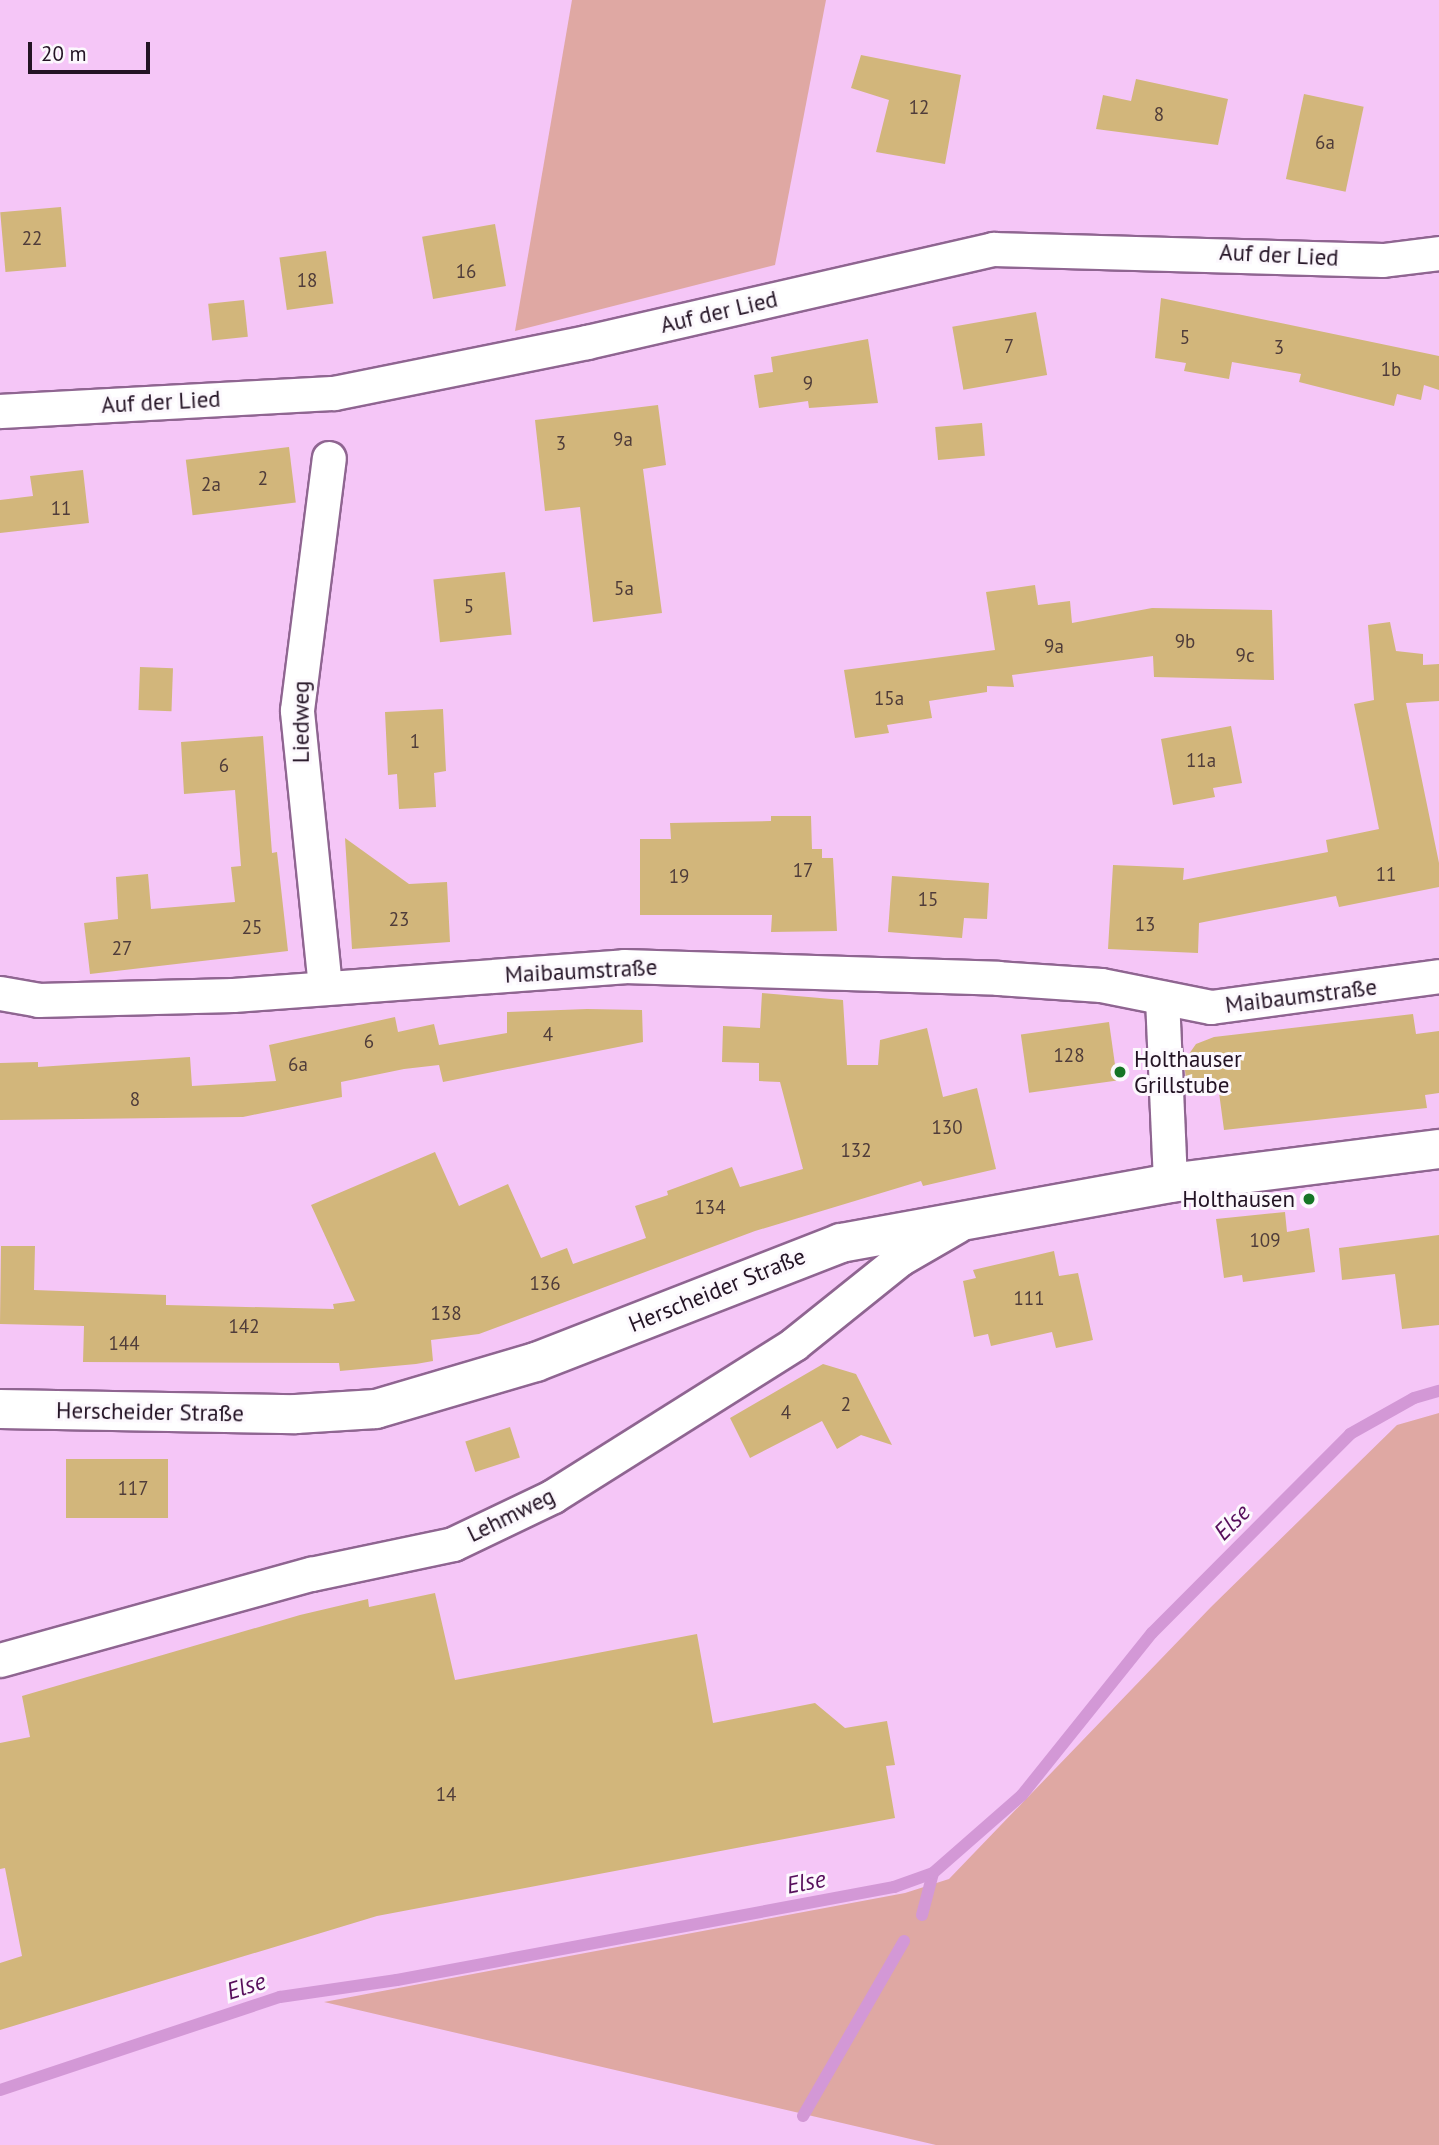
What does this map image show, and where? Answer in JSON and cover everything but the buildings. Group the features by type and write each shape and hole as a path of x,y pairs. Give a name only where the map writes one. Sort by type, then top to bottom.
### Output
{"main road":[{"name":"Herscheider Straße","path":"0,1409 296,1414 376,1409 536,1362 800,1255 1170,1183 1439,1149"}],"street":[{"name":"Auf der Lied","path":"0,411 334,393 587,342 993,249 1383,260 1439,253"},
{"name":"Liedweg","path":"325,987 297,710 328,458"},
{"name":"Maibaumstraße","path":"0,993 115,1000 624,966 998,978 1101,985 1211,1007 1439,976"},
{"path":"1162,998 1170,1183"},
{"name":"Lehmweg","path":"0,1660 311,1574 453,1544 553,1496 794,1344 900,1259 957,1226"}],"shaded area":[{"path":"572,0 826,0 775,265 515,331"},
{"path":"1439,1413 1439,2145 936,2145 324,2002 905,1893 949,1879 1211,1607 1397,1425"}],"waterway":[{"name":"Else","path":"0,2090 280,1997 397,1980 894,1887 933,1873 1022,1795 1152,1633 1350,1434 1414,1398 1439,1391"},
{"path":"922,1915 933,1873"},
{"path":"803,2116 904,1941"}],"place":[{"name":"Holthauser Grillstube","path":"1120,1072"},
{"name":"Holthausen","path":"1309,1199"}]}
